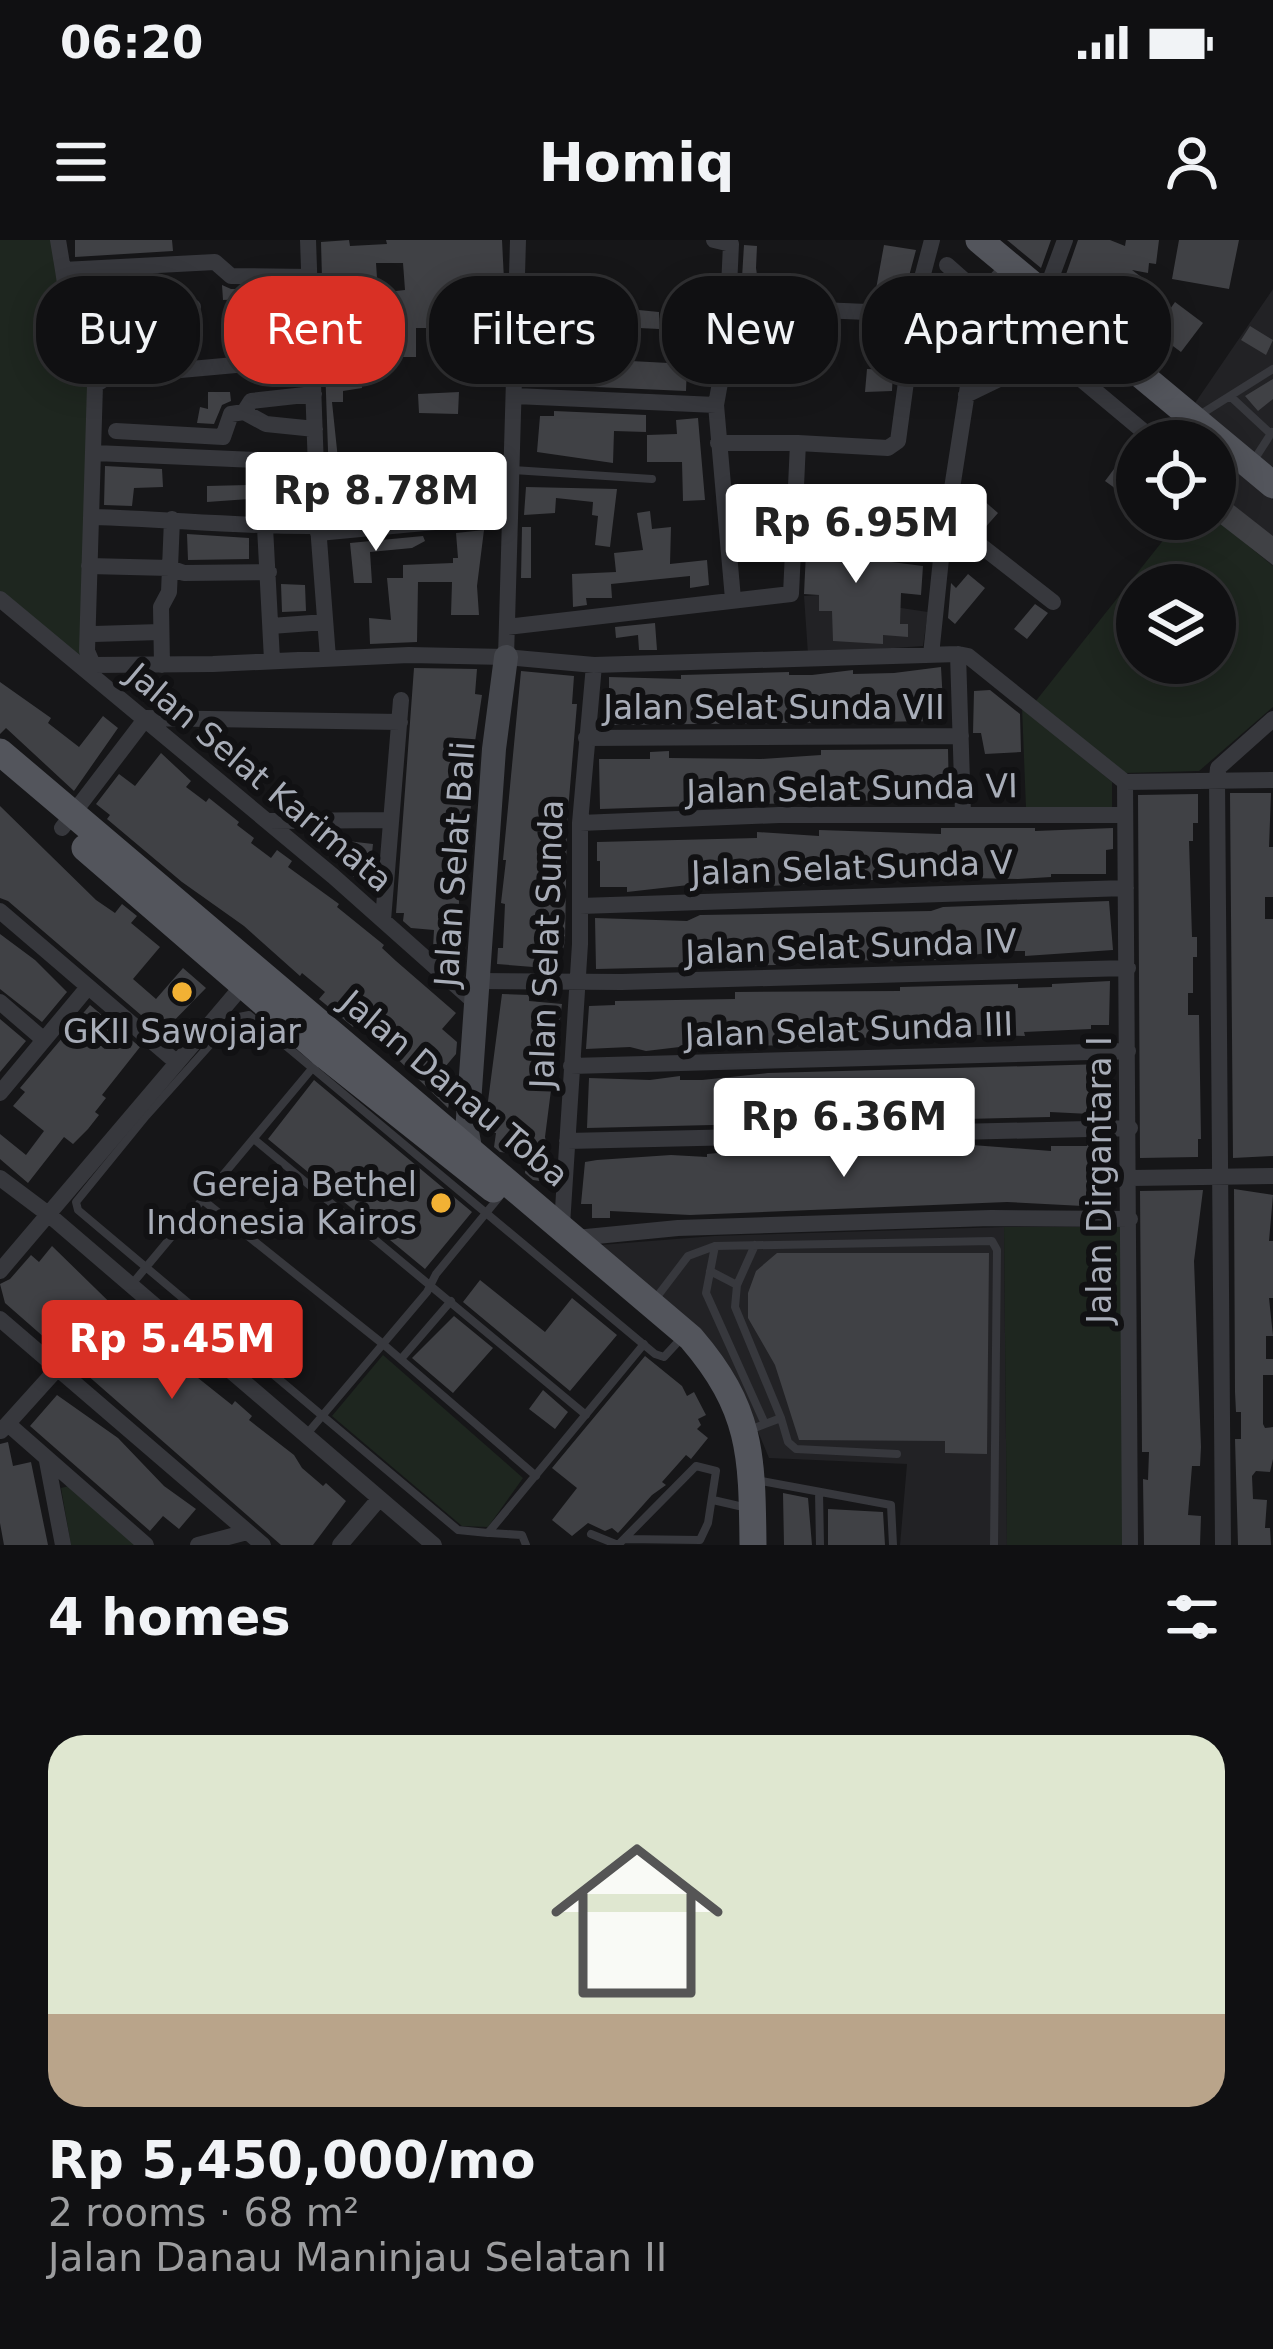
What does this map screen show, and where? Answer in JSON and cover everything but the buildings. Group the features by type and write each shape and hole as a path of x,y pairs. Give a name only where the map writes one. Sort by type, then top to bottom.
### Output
{"main road":[{"path":"979,240 1023,276"},
{"path":"1151,384 1192,419"},
{"path":"1236,457 1273,485"},
{"name":"Jalan Danau Toba","path":"0,752 244,984 318,1061 464,1156 569,1232 652,1302 716,1367 756,1427 753,1545"},
{"name":"Jalan Danau Toba","path":"0,776 67,820 464,1156 494,1203 656,1323 707,1376 729,1417 737,1457 726,1503 738,1545"}],"street":[{"path":"58,240 64,276"},
{"path":"308,240 310,276"},
{"path":"506,657 518,240"},
{"path":"714,240 730,244 729,276"},
{"path":"923,276 932,240"},
{"path":"1052,276 1065,240"},
{"path":"63,270 215,262 234,276"},
{"path":"947,265 958,276"},
{"path":"1001,276 1009,265"},
{"path":"98,384 94,389 87,651 90,662 99,667 328,658 506,657 594,665 958,654 968,656 1125,782 1273,780"},
{"path":"314,384 328,658"},
{"path":"720,384 718,443 733,599"},
{"path":"718,443 895,445 902,432 907,384"},
{"path":"931,655 940,560 968,384"},
{"path":"966,395 989,384"},
{"path":"1087,384 1130,420"},
{"path":"244,412 254,400 314,394"},
{"path":"515,396 716,405"},
{"path":"116,431 223,436 230,414 244,412 266,424 315,429"},
{"path":"507,627 733,599 783,598 793,592 798,442"},
{"path":"95,453 316,465"},
{"path":"93,517 318,529 510,514"},
{"path":"162,665 161,607 169,596 172,519"},
{"path":"948,520 1054,602"},
{"path":"265,527 272,660"},
{"path":"89,566 170,568 184,573 268,572"},
{"name":"Jalan Selat Karimata","path":"0,598 383,920 478,993"},
{"path":"271,626 325,622"},
{"path":"94,634 160,632"},
{"path":"958,654 963,814"},
{"name":"Jalan Selat Bali","path":"464,1156 494,749 506,657"},
{"name":"Jalan Selat Sunda","path":"569,1232 567,1141 580,823 594,665"},
{"path":"383,920 401,700"},
{"path":"67,820 146,718 400,722"},
{"path":"1223,1545 1217,779 1218,769 1273,719"},
{"name":"Jalan Selat Sunda VII","path":"586,739 962,736"},
{"name":"Jalan Dirgantara I","path":"1125,782 1130,1545"},
{"name":"Jalan Selat Sunda VI","path":"580,823 779,815 1125,814"},
{"path":"267,820 391,820"},
{"name":"Jalan Selat Sunda V","path":"580,906 1126,888"},
{"path":"0,911 175,1061"},
{"name":"Jalan Selat Sunda IV","path":"478,993 576,981 1128,968"},
{"path":"0,1271 140,1113 175,1061 202,1043 244,984"},
{"path":"2,1087 88,987"},
{"path":"0,1002 44,1040"},
{"name":"Jalan Selat Sunda III","path":"572,1066 1128,1051"},
{"path":"567,1141 1130,1129"},
{"path":"1131,1178 1273,1176"},
{"path":"0,1178 434,1545"},
{"path":"569,1232 991,1218 1130,1219"},
{"path":"0,1319 263,1545"},
{"path":"56,1370 4,1428 146,1545"},
{"path":"47,1460 62,1545"},
{"path":"340,1545 380,1498"},
{"path":"198,1545 247,1532"}],"lane":[{"path":"1192,419 1273,370"},
{"path":"1229,396 1272,432 1250,466"},
{"path":"511,470 652,479"},
{"path":"844,549 940,560"},
{"path":"526,1545 522,1535 458,1531 75,1206 140,1113 202,1043 234,1018 249,1015 318,1061 494,1203 644,1344 664,1357 676,1344"},
{"path":"131,1285 318,1061"},
{"path":"255,1140 586,1415"},
{"path":"204,1201 383,1344 536,1476"},
{"path":"304,1436 494,1203"},
{"path":"652,1302 688,1256 715,1246 992,1241 994,1545"},
{"path":"755,1245 737,1285 735,1307 788,1442 796,1449 897,1454"},
{"path":"715,1246 706,1294 756,1427 781,1418"},
{"path":"710,1270 737,1285"},
{"path":"400,1359 452,1301"},
{"path":"488,1533 644,1344"},
{"path":"591,1534 620,1543 695,1543 726,1503 717,1473 696,1466 620,1543"},
{"path":"752,1480 891,1505 893,1545"},
{"path":"819,1492 820,1545"}],"shaded area":[{"path":"0,240 60,240 67,276 36,276 36,384 87,384 90,399 86,664 0,591"},
{"path":"1273,289 1273,469 1236,440 1236,420 1211,420 1193,406"},
{"path":"1236,469 1273,500 1273,566 1236,535"},
{"path":"1236,535 1273,566 1273,707 1199,771 1125,773 1035,702 1116,600 1116,684 1236,684 1236,564 1144,564 1163,540 1236,540"},
{"path":"880,591 881,605 928,612 923,646 808,654 804,596"},
{"path":"1022,707 1112,782 1112,807 1026,808"},
{"path":"1004,1227 1007,1545 900,1545 907,1464 769,1458 740,1388 600,1245 714,1236"},
{"path":"1004,1227 1121,1227 1124,1545 1007,1545"},
{"path":"383,1355 523,1478 488,1527 462,1526 332,1416"},
{"path":"69,1486 142,1545 71,1545 61,1488"}],"place":[{"name":"GKII Sawojajar","path":"182,992"},
{"name":"Gereja Bethel Indonesia Kairos","path":"441,1203"}]}
